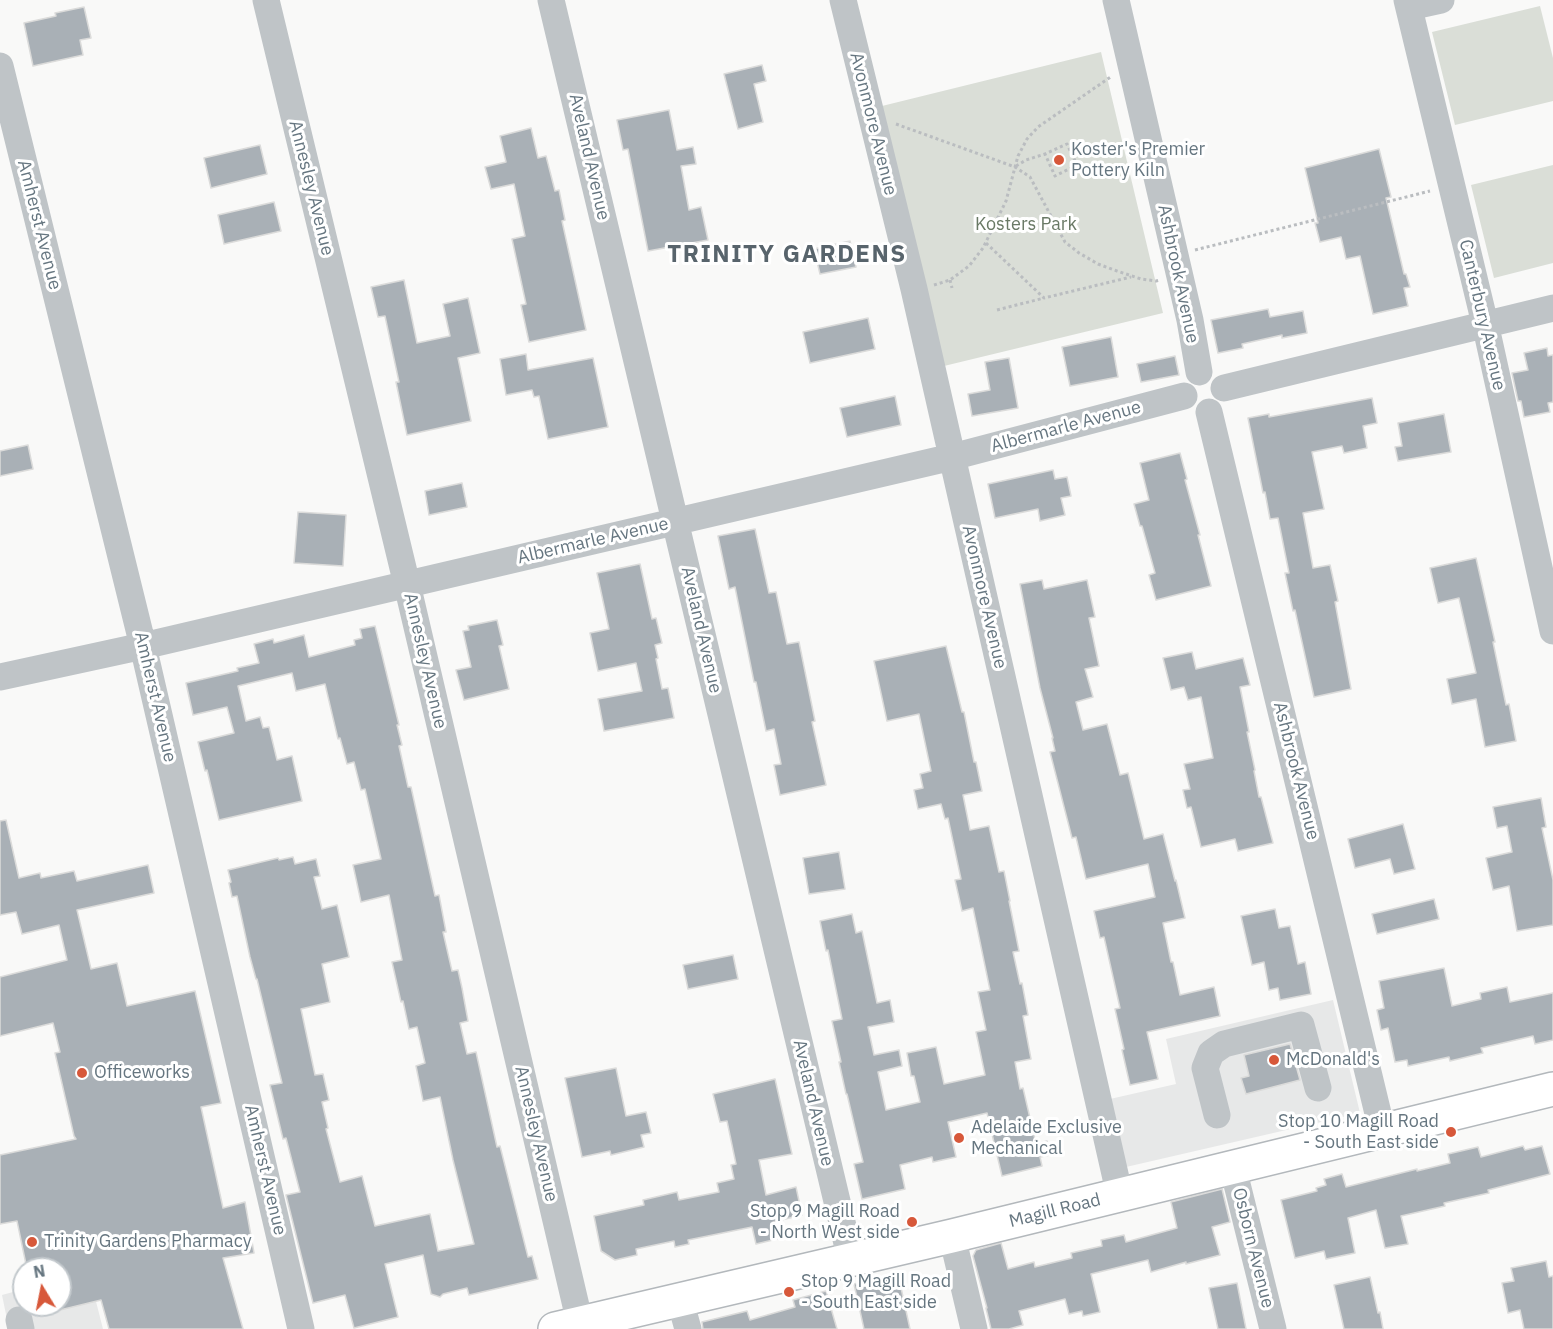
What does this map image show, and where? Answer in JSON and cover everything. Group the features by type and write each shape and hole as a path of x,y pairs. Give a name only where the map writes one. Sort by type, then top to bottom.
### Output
{"main road":[{"name":"Magill Road","path":"567,1326 684,1314 851,1260 1553,1089"}],"street":[{"name":"Annesley Avenue","path":"266,0 407,585 567,1326"},
{"name":"Aveland Avenue","path":"551,0 851,1260"},
{"name":"Avonmore Avenue","path":"843,0 914,289 1120,1196"},
{"name":"Ashbrook Avenue","path":"1116,0 1190,320 1199,372"},
{"path":"1408,4 1441,0"},
{"name":"Canterbury Avenue","path":"1408,4 1485,324 1553,631"},
{"name":"Amherst Avenue","path":"0,66 143,646 301,1329"},
{"path":"1224,388 1553,308"},
{"path":"1206,371 1215,375 1221,380 1224,388 1221,404 1209,412 1194,410 1187,404 1184,396 1186,382 1199,372 1206,371"},
{"name":"Albermarle Avenue","path":"0,676 143,646 952,457 1184,396"},
{"name":"Ashbrook Avenue","path":"1209,412 1382,1130"},
{"path":"1217,1115 1205,1068 1211,1053 1224,1044 1301,1025 1318,1088"},
{"name":"Osborn Avenue","path":"1233,1167 1273,1329"},
{"path":"952,1236 974,1329"}],"path":[{"path":"914,289 950,280 969,266 986,243 1006,201 1018,156 1027,139 1038,127 1131,63"},
{"path":"896,124 1015,167 1030,177 1065,242 1098,264 1156,281 1177,266 1452,186"},
{"path":"1015,167 1026,160 1067,144 1077,165 1055,176 1045,154"},
{"path":"986,243 1044,298"},
{"path":"997,310 1133,276"},
{"path":"950,280 952,288"}],"shaded area":[{"path":"1333,1000 1360,1113 1126,1167 1110,1099 1176,1084 1166,1039"},
{"path":"89,1274 103,1329 9,1329 2,1295 12,1292 12,1317 72,1317 72,1292"}],"green space":[{"path":"1540,6 1553,58 1553,101 1455,125 1432,32"},
{"name":"Kosters Park","path":"1101,52 1163,313 944,366 882,106"},
{"path":"1553,165 1553,263 1494,278 1471,185"}],"building":[{"path":"84,7 91,38 80,40 83,55 33,66 24,23"},
{"path":"762,65 766,81 754,84 763,122 738,129 724,74"},
{"path":"669,110 677,150 693,147 696,164 681,166 689,210 701,207 708,240 648,251 628,149 623,150 617,120"},
{"path":"531,128 538,158 546,156 555,191 559,190 565,220 562,221 586,330 529,342 521,305 526,304 512,239 525,236 514,184 491,189 485,167 506,162 500,136"},
{"path":"260,145 267,174 211,188 204,158"},
{"path":"1379,149 1391,197 1386,198 1404,274 1406,274 1410,287 1404,288 1408,306 1373,314 1360,256 1346,259 1341,237 1320,242 1315,223 1318,223 1305,168"},
{"path":"274,202 281,231 224,244 218,215"},
{"path":"850,241 856,267 820,274 814,249"},
{"path":"404,280 417,343 450,336 443,304 468,298 480,353 458,358 471,421 407,435 385,316 378,317 371,287"},
{"path":"1268,309 1270,317 1303,311 1307,333 1282,338 1282,335 1242,344 1243,348 1218,353 1211,320"},
{"path":"868,318 875,349 810,363 803,332"},
{"path":"1111,337 1118,377 1070,386 1062,347"},
{"path":"1547,348 1548,356 1553,355 1553,402 1548,403 1550,412 1524,417 1512,373 1528,370 1524,353"},
{"path":"526,354 528,370 593,358 608,427 548,439 539,396 534,397 532,390 506,395 500,359"},
{"path":"1175,356 1179,375 1141,382 1137,364"},
{"path":"1009,358 1018,408 972,416 968,394 990,390 985,362"},
{"path":"895,396 901,425 847,437 840,408"},
{"path":"1372,398 1377,423 1363,426 1367,448 1344,453 1342,446 1312,452 1324,509 1303,513 1313,568 1330,565 1338,601 1335,602 1351,689 1314,697 1285,573 1289,573 1278,518 1270,519 1248,418 1269,414 1269,417"},
{"path":"1444,414 1451,452 1398,461 1395,447 1402,446 1398,423"},
{"path":"28,445 33,469 0,476 0,451"},
{"path":"1180,453 1211,586 1156,600 1149,575 1155,573 1134,504 1149,500 1140,463"},
{"path":"1053,470 1055,479 1067,477 1071,496 1061,498 1065,515 1040,521 1038,509 995,518 988,484"},
{"path":"462,483 467,507 429,515 425,491"},
{"path":"298,512 346,515 343,566 294,563"},
{"path":"755,529 769,593 776,592 787,644 799,642 815,721 812,722 826,785 780,795 774,765 781,764 774,729 766,731 735,587 729,589 718,536"},
{"path":"1476,558 1495,642 1493,642 1506,705 1509,704 1516,741 1485,747 1476,699 1452,704 1447,679 1476,673 1459,598 1438,603 1430,568"},
{"path":"640,564 652,619 656,618 662,643 655,645 662,689 668,688 674,718 604,731 598,699 642,691 636,663 598,671 590,633 609,629 597,573"},
{"path":"1042,580 1044,589 1087,580 1095,617 1089,618 1099,666 1085,669 1093,697 1076,702 1083,730 1107,724 1120,775 1128,773 1144,839 1163,834 1185,918 1163,923 1180,995 1214,987 1220,1016 1147,1032 1158,1079 1130,1085 1115,1009 1120,1008 1104,937 1100,938 1094,911 1155,897 1148,864 1086,879 1076,837 1072,838 1050,752 1055,751 1053,738 1040,688 1020,584"},
{"path":"497,620 503,645 499,646 509,689 464,700 456,670 471,667 463,631 469,630 468,626"},
{"path":"375,626 399,725 397,725 402,745 399,746 408,787 411,787 435,896 439,895 446,932 443,932 452,971 458,970 462,988 468,1021 460,1023 467,1054 476,1052 497,1147 500,1146 528,1257 532,1256 538,1279 469,1295 467,1288 443,1294 440,1297 431,1294 423,1255 385,1264 398,1317 354,1328 345,1295 313,1303 286,1195 300,1192 286,1138 283,1139 270,1085 282,1083 237,896 232,897 228,870 278,858 279,860 293,857 295,864 316,859 320,876 314,877 322,909 337,905 349,957 322,964 330,1002 301,1009 315,1075 323,1074 329,1100 322,1102 328,1128 326,1129 340,1182 362,1176 375,1226 430,1214 438,1251 474,1244 440,1097 423,1101 416,1066 425,1063 417,1027 409,1029 392,962 402,960 389,895 361,902 353,865 381,859 365,789 361,790 354,762 347,764 340,738 338,739 325,684 296,691 292,673 238,686 246,721 260,717 263,728 269,727 277,760 292,756 302,801 219,820 198,742 234,733 227,707 193,715 186,683 238,671 237,668 259,663 254,644 273,639 274,643 304,635 309,657 355,645 354,640 362,638 360,629"},
{"path":"946,646 982,791 963,795 970,830 989,826 999,872 1004,871 1019,951 1013,952 1028,1015 1023,1016 1031,1059 1015,1062 1020,1089 1023,1088 1036,1144 1047,1141 1050,1155 1040,1157 1042,1166 1002,1176 987,1113 948,1122 956,1157 933,1162 932,1157 900,1165 905,1189 862,1199 854,1164 863,1162 846,1094 832,1021 842,1019 820,921 852,914 856,933 862,931 877,1003 890,1000 894,1022 868,1027 874,1055 899,1050 902,1066 878,1072 886,1110 920,1102 914,1076 911,1076 907,1053 936,1047 944,1084 985,1075 976,1032 986,1030 978,992 990,990 973,908 962,911 955,880 961,879 948,818 945,819 941,804 918,809 914,790 923,788 920,774 931,771 919,714 887,721 874,661"},
{"path":"1192,652 1196,669 1243,658 1250,685 1240,687 1249,732 1247,732 1259,797 1261,797 1273,843 1238,851 1235,839 1201,847 1191,807 1187,808 1183,790 1190,789 1184,764 1213,758 1201,697 1188,700 1184,687 1171,690 1163,658"},
{"path":"1541,798 1546,827 1542,828 1553,880 1553,925 1517,931 1509,886 1493,890 1486,858 1512,852 1507,826 1497,828 1493,807"},
{"path":"6,820 19,878 40,873 41,878 74,871 77,881 148,865 154,893 77,910 91,969 117,963 127,1006 195,991 221,1103 201,1107 223,1208 245,1202 254,1253 223,1258 243,1329 109,1329 101,1300 72,1307 72,1257 24,1257 17,1221 0,1224 0,1155 76,1139 55,1053 60,1052 53,1023 0,1036 0,977 67,960 59,925 22,934 16,912 0,915 0,821"},
{"path":"1403,824 1415,869 1394,874 1390,859 1355,868 1348,839"},
{"path":"839,852 845,889 809,894 803,858"},
{"path":"1434,899 1439,919 1377,934 1372,914"},
{"path":"1275,909 1279,928 1290,926 1298,964 1305,962 1311,994 1280,1000 1278,988 1269,990 1264,962 1252,965 1241,916"},
{"path":"733,955 738,979 688,989 683,965"},
{"path":"1444,968 1452,1006 1481,999 1480,993 1507,987 1510,1002 1553,993 1553,1040 1535,1044 1533,1036 1481,1048 1483,1053 1450,1061 1449,1057 1408,1066 1407,1060 1395,1062 1388,1028 1381,1030 1377,1010 1384,1008 1379,981"},
{"name":"McDonald's","path":"1290,1044 1300,1080 1246,1094 1241,1078 1249,1076 1244,1055"},
{"path":"616,1068 626,1116 646,1112 651,1133 641,1135 644,1147 611,1155 610,1151 582,1157 565,1078"},
{"path":"775,1079 792,1154 759,1160 766,1195 796,1187 802,1215 773,1222 777,1239 756,1244 752,1227 688,1240 689,1244 675,1247 674,1241 636,1249 637,1255 615,1260 601,1251 594,1216 644,1205 643,1200 677,1192 679,1200 719,1192 717,1183 734,1179 731,1165 736,1164 727,1121 720,1122 713,1094"},
{"path":"1523,1146 1525,1150 1542,1146 1550,1174 1488,1190 1489,1193 1444,1203 1445,1206 1401,1216 1408,1244 1385,1248 1376,1210 1348,1218 1355,1253 1326,1259 1324,1251 1295,1258 1281,1200 1317,1191 1316,1188 1326,1185 1324,1179 1342,1174 1346,1187 1450,1163 1448,1154 1478,1147 1481,1157"},
{"path":"1222,1189 1230,1222 1212,1227 1220,1255 1151,1272 1148,1260 1091,1274 1100,1312 1083,1316 1082,1311 1069,1314 1065,1299 1019,1311 1023,1325 1009,1329 991,1329 973,1256 976,1250 1001,1243 1008,1269 1034,1262 1035,1267 1072,1258 1071,1253 1102,1246 1101,1240 1124,1235 1126,1242 1177,1228 1171,1202"},
{"path":"1546,1261 1549,1277 1553,1276 1553,1329 1524,1329 1520,1310 1508,1313 1502,1283 1514,1281 1511,1268"},
{"path":"898,1274 910,1329 864,1329 854,1284"},
{"path":"1370,1277 1383,1329 1344,1329 1334,1285"},
{"path":"1237,1283 1246,1329 1218,1329 1209,1288"},
{"path":"826,1291 837,1329 703,1329 702,1322 747,1311 750,1320 795,1307 793,1300"}],"place":[{"name":"Koster's Premier Pottery Kiln","path":"1059,160"},
{"name":"McDonald's","path":"1274,1060"},
{"name":"Officeworks","path":"82,1073"},
{"name":"Stop 10 Magill Road - South East side","path":"1451,1132"},
{"name":"Adelaide Exclusive Mechanical","path":"959,1138"},
{"name":"Stop 9 Magill Road - North West side","path":"912,1222"},
{"name":"Trinity Gardens Pharmacy","path":"32,1242"},
{"name":"Stop 9 Magill Road - South East side","path":"789,1292"}],"district":[{"name":"TRINITY GARDENS","path":"787,255"}]}
